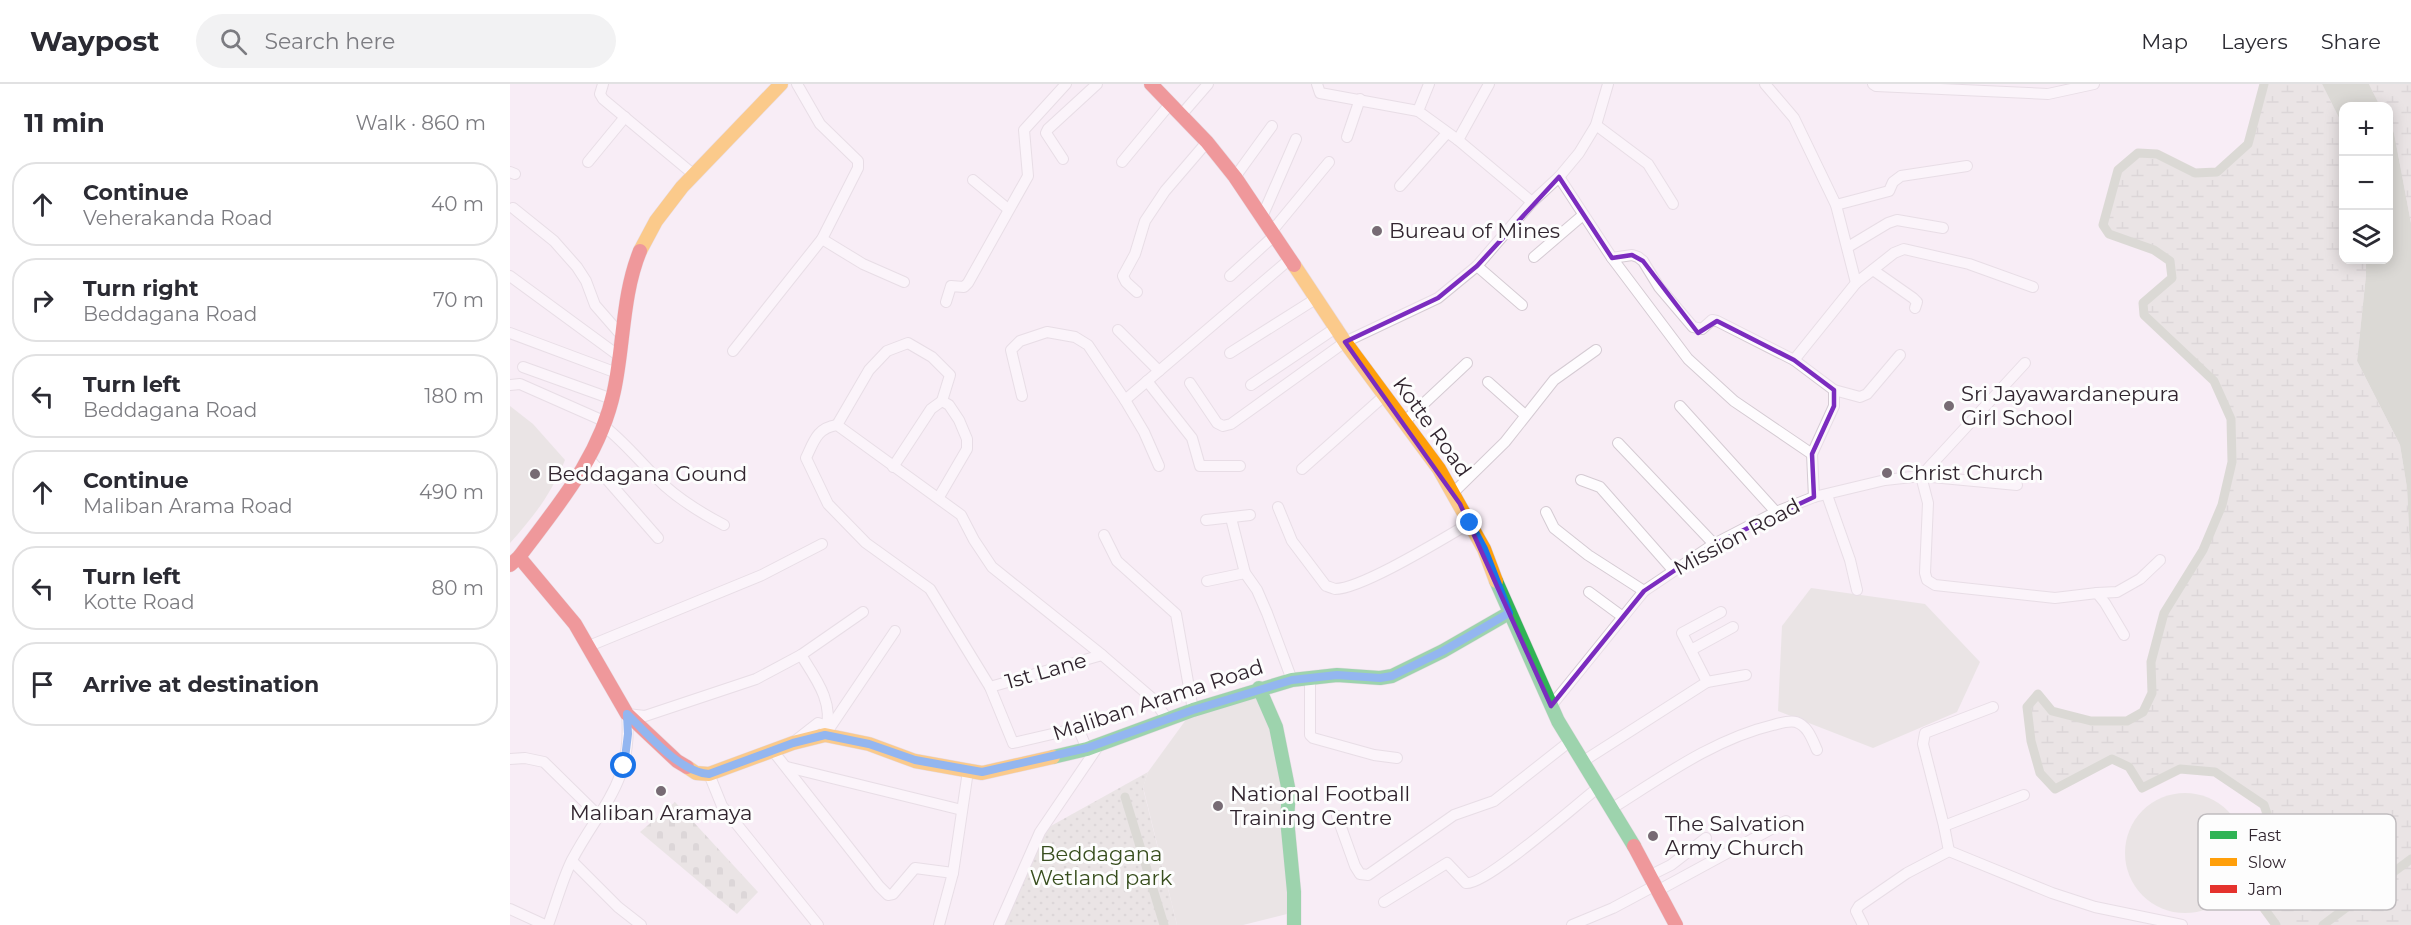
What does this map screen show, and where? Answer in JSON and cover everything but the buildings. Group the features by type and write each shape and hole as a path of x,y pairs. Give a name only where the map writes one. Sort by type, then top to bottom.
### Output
{"main road":[{"name":"Kotte Road","path":"1151,84 1182,114 1235,177 1345,342 1454,492 1484,549 1509,613 1569,742 1599,787 1656,883 1674,924"},
{"path":"774,86 693,174 660,213 643,240 632,278 617,373 605,424 590,460 514,561 575,624 627,714 677,760 696,773 709,774 826,730"},
{"name":"Maliban Arama Road","path":"826,730 915,760 982,772 1093,746 1259,688 1292,680 1337,675 1380,678 1392,676 1443,651 1509,613"},
{"path":"1259,688 1276,727 1289,792 1287,819 1294,892 1294,925"}],"street":[{"path":"603,84 601,97 693,174"},
{"path":"733,351 822,239 858,168 858,160 820,124 797,84"},
{"path":"946,302 951,286 964,287 968,283 1028,176 1024,130 1066,84"},
{"path":"1063,159 1046,133 1097,84"},
{"path":"1182,114 1208,84"},
{"path":"1317,84 1320,93 1418,111 1458,140 1532,202"},
{"path":"1418,111 1429,84"},
{"path":"1458,140 1488,84"},
{"path":"1190,383 1217,423 1223,426 1230,424 1345,342 1438,298 1478,266 1532,202 1579,153 1596,125 1608,84"},
{"path":"1765,84 1794,118 1836,205 1856,283"},
{"path":"1873,84 2048,94 2094,84"},
{"path":"1347,137 1360,99"},
{"path":"1122,162 1170,104"},
{"path":"588,162 625,117"},
{"path":"1596,125 1648,164 1673,204"},
{"path":"1235,177 1272,126"},
{"path":"1400,186 1448,133"},
{"path":"1262,217 1296,139"},
{"path":"1137,292 1126,282 1124,276 1135,254 1145,222 1165,191 1207,142"},
{"path":"1230,276 1274,233 1329,162"},
{"path":"1836,205 1889,191 1893,182 1901,176 1967,166"},
{"path":"1558,177 1612,258 1688,359 1734,401 1812,454"},
{"path":"972,180 1008,209"},
{"path":"513,208 554,241 577,267 586,280 595,305 622,336"},
{"path":"1534,257 1583,215"},
{"path":"1848,247 1897,220 1943,228"},
{"path":"822,239 863,264 904,282"},
{"path":"1794,360 1856,283 1894,253 1904,249 1969,264 2033,287"},
{"path":"1612,258 1632,255 1643,261 1659,287 1693,327 1702,329 1712,320 1717,321 1794,360 1834,390 1860,397 1867,394 1900,356"},
{"path":"1125,400 1290,259"},
{"path":"1478,266 1522,305"},
{"path":"1873,270 1913,298 1917,302 1915,308"},
{"path":"510,276 619,356"},
{"path":"1230,353 1317,298"},
{"path":"1251,385 1336,327"},
{"path":"1118,330 1159,371"},
{"path":"1022,396 1011,350 1020,341 1047,332 1075,338 1088,345 1125,400 1144,432 1159,466"},
{"path":"510,333 617,373"},
{"path":"837,425 869,370 887,351 908,343 932,357 950,375 942,401 931,409 893,467"},
{"path":"1454,492 1505,442 1554,380 1596,350"},
{"path":"1403,423 1467,363"},
{"path":"2025,363 1921,476 1928,503 1925,573 1927,580 1935,585 2055,598 2117,592 2140,579 2160,560"},
{"path":"523,367 612,399"},
{"path":"1147,381 1192,438 1200,466 1240,466"},
{"path":"1488,382 1526,415"},
{"path":"510,385 520,384 605,424 665,486 694,508 724,525"},
{"path":"1814,497 1812,454 1834,406 1834,390"},
{"path":"1302,469 1384,396"},
{"path":"939,497 967,449 967,439 959,420 949,405 942,401"},
{"path":"1680,406 1776,512"},
{"path":"999,925 1040,832 1093,746 1078,728 1013,743 990,687 930,589 866,543 828,504 806,458 817,433 826,426 837,425 962,515 974,540 992,567 1102,655 1152,699 1168,720"},
{"path":"1618,443 1714,544"},
{"path":"590,460 658,538"},
{"name":"Mission Road","path":"1551,706 1644,591 1714,544 1776,512 1814,497 1885,480 1921,476 2017,485"},
{"path":"1581,480 1600,487 1673,570"},
{"path":"1827,495 1850,560 1857,590"},
{"path":"1278,507 1292,541 1326,586 1335,589 1359,582 1415,555 1470,523"},
{"path":"1546,512 1554,528 1588,555 1644,591"},
{"path":"1206,520 1250,515"},
{"path":"1231,518 1245,573 1257,590 1285,657 1292,680"},
{"path":"1104,535 1117,561 1176,614 1193,710"},
{"path":"589,646 762,575 822,544"},
{"path":"1207,581 1245,573"},
{"path":"1589,592 1623,617"},
{"path":"2097,593 2124,635"},
{"path":"510,909 547,925 572,861 610,800 624,766 628,734 627,714 645,716 756,679 801,655 863,612"},
{"path":"1707,682 1682,633 1721,612"},
{"path":"1690,650 1733,627"},
{"path":"826,730 895,632"},
{"path":"801,655 825,697 828,706 826,730"},
{"name":"1st Lane","path":"990,687 1102,655"},
{"path":"1582,762 1707,682 1746,675"},
{"path":"1310,677 1310,735 1313,738 1374,755 1397,758"},
{"path":"1949,851 1923,744 1925,733 1993,707"},
{"path":"1611,809 1683,764 1723,743 1764,727 1791,721 1798,722 1807,729 1817,750"},
{"path":"1337,816 1355,866 1360,874 1368,875 1454,815 1494,801 1569,742"},
{"path":"773,751 888,895 893,894 915,868 953,873"},
{"path":"510,759 525,758 544,762 600,817"},
{"path":"787,767 962,810"},
{"path":"939,925 953,873 968,771"},
{"path":"709,774 722,806 818,925"},
{"path":"1384,902 1447,863 1466,883 1476,882 1521,850 1599,787"},
{"path":"1944,826 2024,795"},
{"path":"1572,925 1613,908 1656,883 1786,821"},
{"path":"1656,883 1671,865 1706,838"},
{"path":"1863,925 1856,911 1859,906 1907,873 1949,851 2052,893 2096,907 2182,925"},
{"path":"572,861 618,907 641,925"}],"highlighted area":[{"path":"1559,177 1612,258 1632,255 1643,261 1698,333 1717,321 1794,360 1834,390 1834,406 1812,454 1814,497 1714,544 1644,591 1551,706 1460,504 1345,342 1438,298 1477,266"}],"green space":[{"path":"2264,84 2322,84 2339,118 2339,264 2366,264 2357,361 2400,445 2407,488 2411,570 2411,925 2276,925 2265,910 2396,910 2396,814 2267,814 2264,805 2215,772 2180,769 2142,788 2129,767 2112,760 2055,789 2040,773 2031,741 2027,707 2038,694 2052,711 2091,721 2126,721 2143,712 2152,693 2151,662 2164,613 2203,550 2222,505 2232,462 2231,419 2214,381 2144,315 2143,303 2172,278 2170,261 2154,250 2109,234 2103,225 2118,170 2138,153 2157,154 2195,173 2217,172 2248,144"},
{"path":"2369,84 2411,84 2411,223 2393,131 2393,102 2378,102"},
{"name":"Beddagana Gound","path":"510,406 533,424 565,460 542,504 510,543"},
{"path":"1811,588 1925,604 1980,662 1957,712 1873,748 1778,711 1782,626"},
{"name":"National Football Training Centre","path":"1259,688 1276,727 1295,912 1243,925 1177,925 1143,787 1148,772 1193,710"},
{"name":"Beddagana Wetland park","path":"1148,772 1143,788 1177,925 999,925 1040,832"},
{"path":"2185,793 2208,798 2230,814 2198,814 2198,910 2201,910 2185,913 2173,911 2152,903 2143,895 2130,876 2125,853 2130,830 2143,811 2162,798"},
{"path":"675,802 758,892 737,914 640,832"}],"shaded area":[{"path":"2322,84 2369,84 2378,102 2339,102 2339,118"},
{"path":"2393,131 2411,223 2411,570 2407,488 2400,445 2357,361 2366,264 2393,264"}],"waterway":[{"path":"2264,84 2248,144 2217,172 2195,173 2157,154 2138,153 2118,170 2103,225 2109,234 2154,250 2170,261 2172,278 2143,303 2144,315 2214,381 2231,419 2232,462 2222,505 2203,550 2164,613 2151,662 2152,693 2143,712 2127,721 2091,721 2052,711 2038,694 2027,707 2031,741 2040,773 2055,789 2112,759 2129,767 2142,788 2180,769 2215,772 2264,805 2267,814"},
{"path":"1125,797 1164,925"},
{"path":"2396,870 2411,859"},
{"path":"2265,910 2276,925"},
{"path":"2323,925 2343,910"}],"traffic: fast":[{"path":"1496,581 1558,721 1634,846"},
{"path":"1053,757 1087,749 1193,710 1292,680 1337,675 1380,678 1392,676 1443,651 1509,613"},
{"path":"1259,688 1276,727 1289,792 1287,819 1294,892 1294,925"}],"traffic: slow":[{"path":"640,251 656,221 682,187 781,84"},
{"path":"1294,265 1345,342 1439,469 1484,549 1496,581"},
{"path":"687,767 696,773 709,774 793,743 825,735 869,744 915,761 982,773 1053,757"}],"traffic: jam":[{"path":"1151,84 1207,142 1235,177 1294,265"},
{"path":"510,565 519,557 563,499 599,437 614,391 626,303 640,251"},
{"path":"519,557 575,624 627,714 677,761 687,767"},
{"path":"1634,846 1676,925"}],"place":[{"name":"Bureau of Mines","path":"1377,231"},
{"name":"Sri Jayawardanepura Girl School","path":"1949,406"},
{"name":"Christ Church","path":"1887,473"},
{"name":"Beddagana Gound","path":"535,474"},
{"name":"Maliban Aramaya","path":"661,791"},
{"name":"National Football Training Centre","path":"1218,806"},
{"name":"The Salvation Army Church","path":"1653,836"}],"route":[{"path":"624,766 628,734 627,714 677,760 696,773 709,774 793,743 825,735 869,744 915,760 982,772 1087,748 1259,688 1292,680 1337,675 1380,678 1392,676 1443,651 1509,613 1484,549 1470,523"}]}
